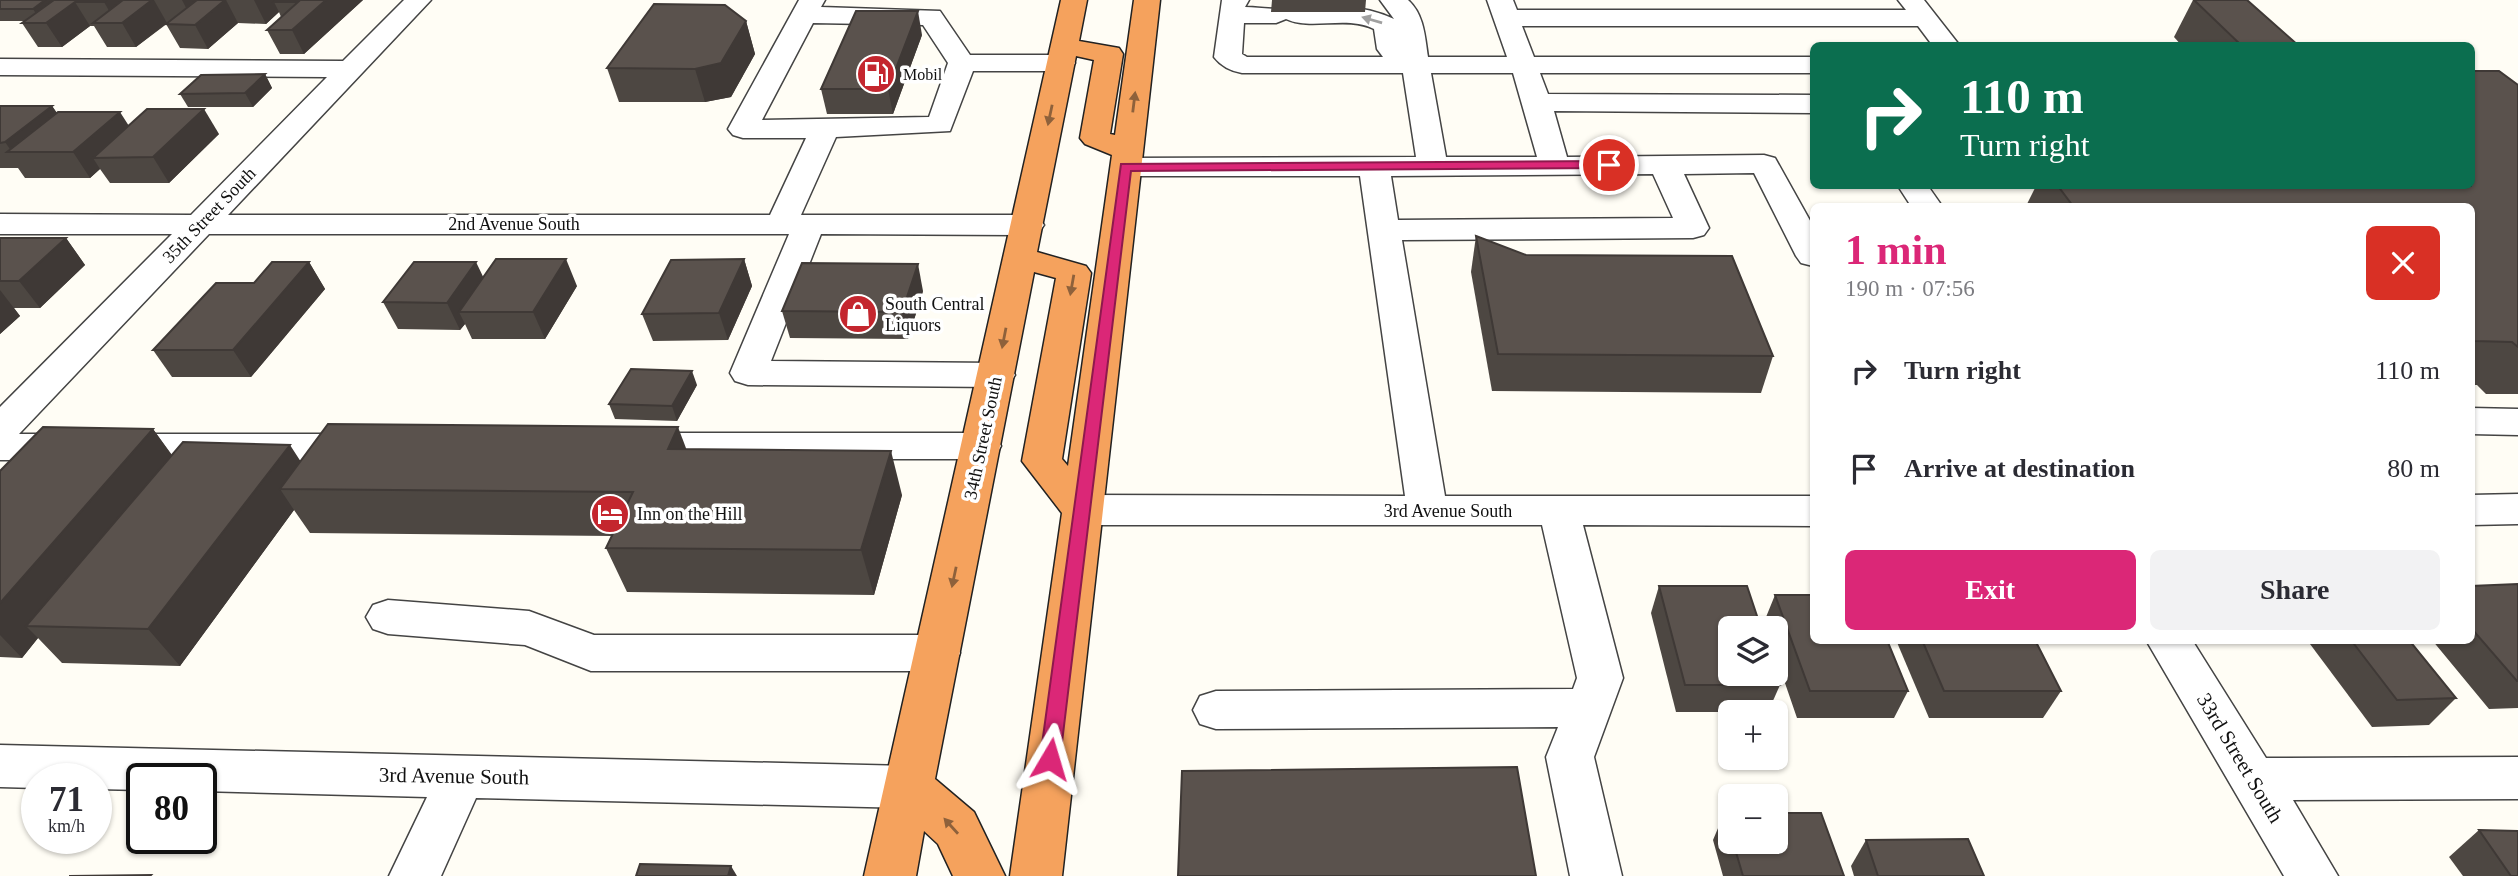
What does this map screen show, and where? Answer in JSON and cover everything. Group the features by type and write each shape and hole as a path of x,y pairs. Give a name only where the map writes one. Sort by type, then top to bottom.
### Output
{"highway":[{"name":"34th Street South","path":"890,876 1074,0"},
{"path":"1036,876 1147,0"},
{"path":"1063,55 1109,54 1096,138 1127,159"},
{"path":"1024,241 1074,273 1042,461 1082,510"},
{"path":"909,787 956,828 979,876"}],"street":[{"name":"35th Street South","path":"0,430 418,0"},
{"path":"1393,0 1404,10 1409,23 1433,166"},
{"path":"1414,65 1390,49 1386,25 1376,19 1345,15 1286,15 1234,7 1228,57 1242,65 1414,65 1521,64 1810,65"},
{"path":"808,8 931,17 962,63 940,125 743,130 808,8"},
{"path":"1554,166 1537,102 1521,64 1504,9 1918,9 1944,42"},
{"path":"962,63 1063,55"},
{"path":"0,67 352,69"},
{"path":"1537,102 1810,104"},
{"path":"825,130 748,373 997,375"},
{"path":"1127,159 1374,166 1764,164 1810,250"},
{"path":"1384,230 1693,228 1664,164"},
{"path":"1374,166 1427,511"},
{"name":"2nd Avenue South","path":"0,224 795,225 1024,241"},
{"path":"2475,421 2518,422"},
{"path":"597,446 982,446"},
{"path":"0,447 403,447"},
{"path":"2475,510 2518,509"},
{"name":"3rd Avenue South","path":"1082,510 1810,511"},
{"path":"1559,511 1600,678 1570,757 1596,876"},
{"path":"388,617 530,628 591,653 938,653"},
{"name":"33rd Street South","path":"2170,644 2312,876"},
{"path":"1216,710 1589,708"},
{"name":"3rd Avenue South","path":"0,766 909,787"},
{"path":"415,876 461,777"},
{"path":"2253,779 2518,778"}],"building":[{"path":"0,0 45,0 33,9 0,9"},
{"path":"54,0 106,0 75,2 46,23 22,23"},
{"path":"123,0 152,0 122,23 93,23"},
{"path":"197,0 225,0 195,25 166,24"},
{"path":"326,0 292,30 267,30 298,2 274,2"},
{"path":"2194,0 2247,0 2294,42 2238,42"},
{"path":"654,4 725,5 746,21 721,63 695,69 607,68"},
{"path":"856,11 918,11 888,89 821,89"},
{"path":"2475,71 2499,71 2518,85 2518,347 2512,342 2475,341 2475,203 2071,203 2060,189 2475,189"},
{"path":"265,74 245,93 180,94 201,75"},
{"path":"0,106 52,106 0,143"},
{"path":"147,109 204,109 153,157 93,158"},
{"path":"58,112 120,112 73,152 7,152"},
{"path":"1476,236 1526,255 1732,256 1773,356 1498,354"},
{"path":"0,238 66,238 19,281 0,281"},
{"path":"496,259 566,259 533,312 459,312"},
{"path":"744,259 719,313 642,314 671,260"},
{"path":"272,262 309,262 233,350 153,350 216,283 254,283"},
{"path":"414,262 476,262 447,303 383,302"},
{"path":"802,263 918,264 902,312 782,311"},
{"path":"631,369 692,371 672,406 609,404"},
{"path":"328,424 678,427 668,449 891,451 861,550 606,548 633,492 280,489"},
{"path":"43,427 153,429 0,603 0,471"},
{"path":"183,442 290,445 148,629 26,626"},
{"path":"2518,584 2518,681 2475,633 2475,586"},
{"path":"1659,586 1747,586 1757,616 1718,616 1718,685 1685,685"},
{"path":"1775,595 1810,595 1810,644 1889,644 1908,691 1810,691 1788,631 1788,616 1783,616"},
{"path":"1924,644 2037,644 2061,691 1944,691"},
{"path":"2354,644 2412,644 2456,698 2397,700"},
{"path":"1517,767 1536,876 1178,876 1182,771"},
{"path":"1788,813 1821,813 1844,876 1743,876 1737,854 1788,854"},
{"path":"2479,830 2518,831 2518,876 2511,876"},
{"path":"1968,839 1984,876 1878,876 1866,840"},
{"path":"640,864 731,866 728,876 636,876"},
{"path":"151,875 150,876 69,876"}],"place":[{"name":"Mobil","path":"876,74"},
{"name":"South Central Liquors","path":"858,314"},
{"name":"Inn on the Hill","path":"610,514"}],"route":[{"path":"1050,759 1126,167 1609,165"}]}
